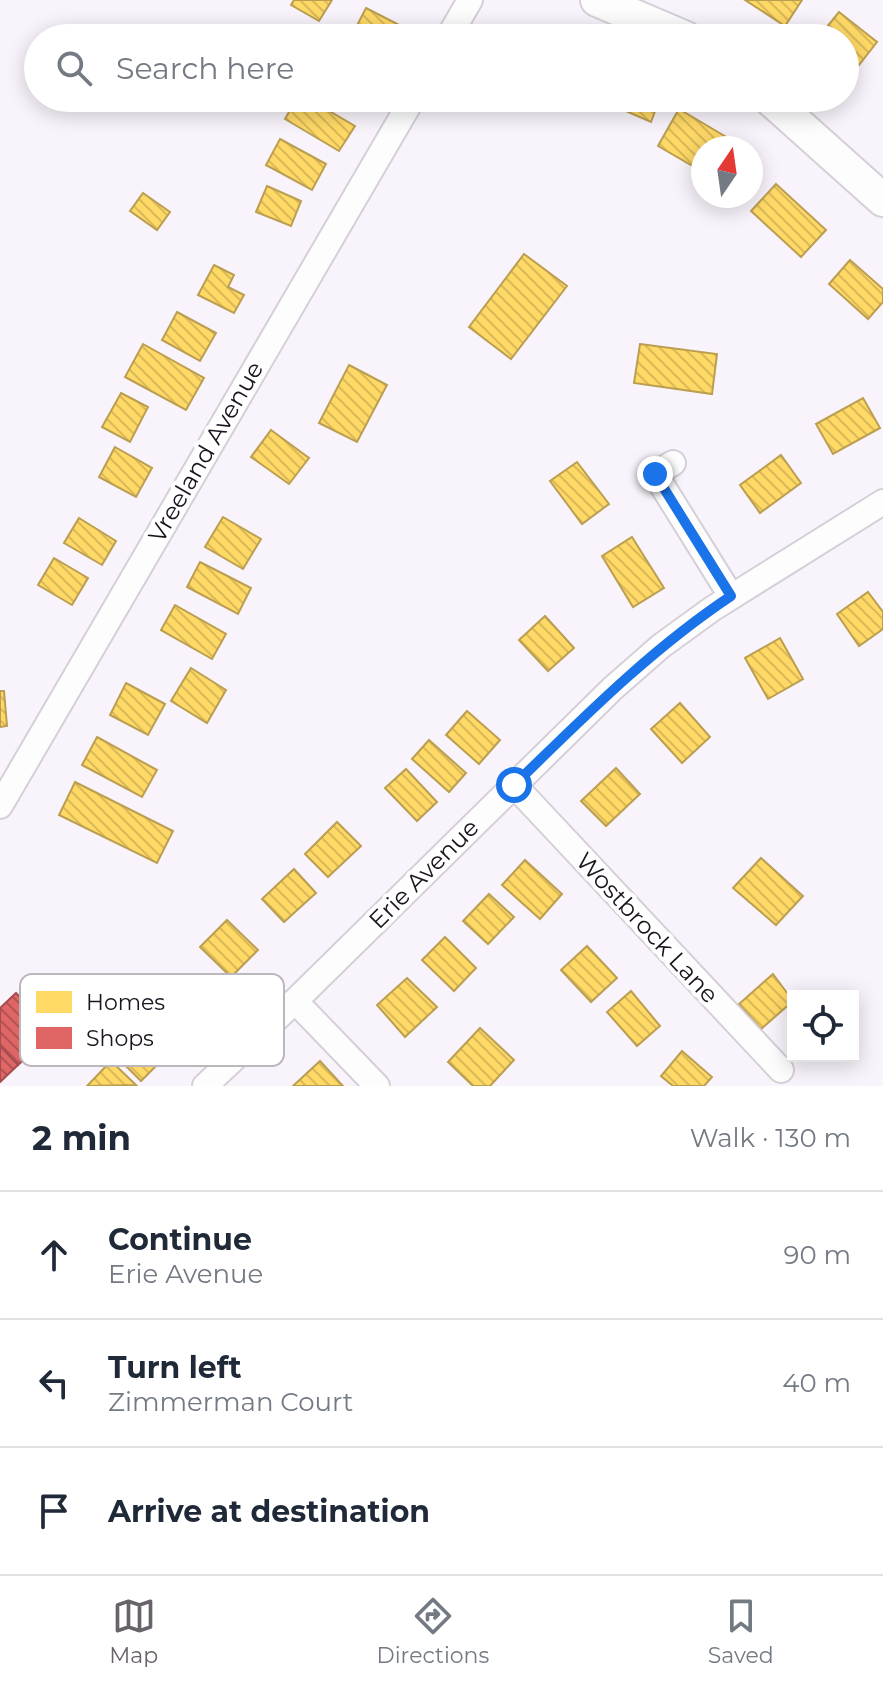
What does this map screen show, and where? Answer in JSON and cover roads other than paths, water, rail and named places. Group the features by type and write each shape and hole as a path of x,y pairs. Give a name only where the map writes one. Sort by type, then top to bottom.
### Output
{"street":[{"path":"456,24 470,0"},
{"path":"597,0 653,24"},
{"name":"Vreeland Avenue","path":"0,806 405,112"},
{"path":"785,112 883,200"},
{"path":"673,463 655,474 731,596"},
{"name":"Erie Avenue","path":"284,1011 613,688 661,646 731,596 883,502"},
{"name":"Wostbrock Lane","path":"514,785 781,1070"},
{"path":"295,1001 377,1086"},
{"name":"Erie Avenue","path":"205,1086 226,1066"}]}
